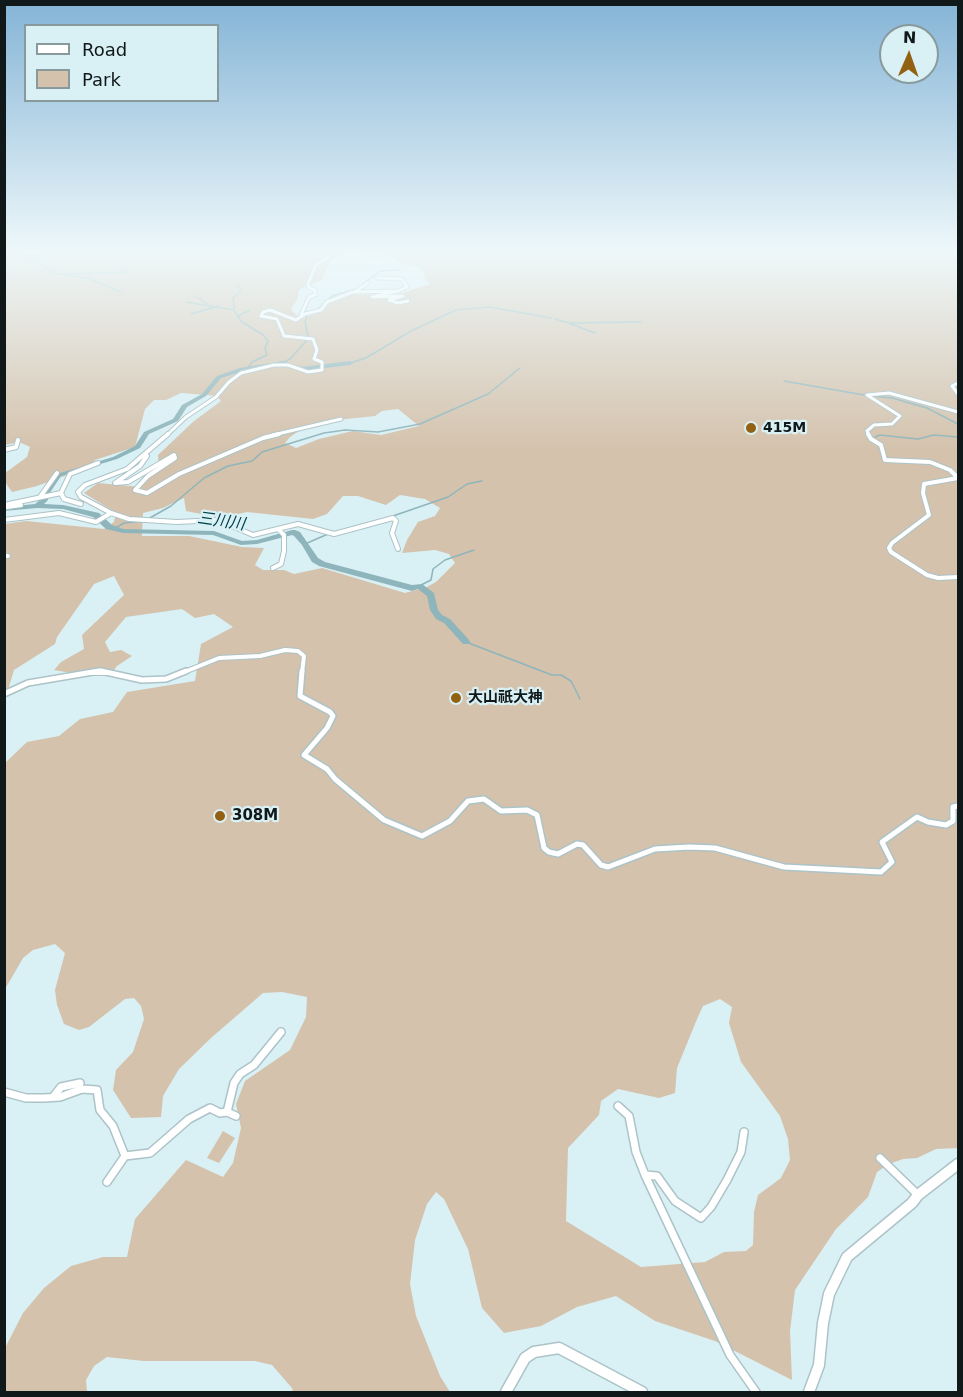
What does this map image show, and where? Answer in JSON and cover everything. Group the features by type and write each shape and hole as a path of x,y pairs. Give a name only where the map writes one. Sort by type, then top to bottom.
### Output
{"street":[{"path":"277,319 284,336 313,339 317,350 314,359 323,366 313,373 288,365 274,365 241,373 229,382 216,397 186,417 147,454 127,469 85,485 78,492 81,497 111,513 134,520 158,516 177,522 218,520 253,536 281,532 304,524 334,534 393,518 396,521 392,533 398,549"},
{"path":"958,383 952,386 958,394"},
{"path":"958,412 889,393 867,395 900,416 892,424 874,425 867,431 871,439 881,446 885,460 930,462 950,470 958,478 924,484 923,493 929,514 892,543 889,548 891,552 927,575 938,578 958,577"},
{"path":"147,454 140,466 116,483 128,482 174,455 175,458 148,476 135,490 147,493 178,474 255,441 341,419"},
{"path":"4,450 16,447 18,440"},
{"path":"81,504 64,499 60,495 70,474 98,463"},
{"path":"41,496 57,473"},
{"path":"4,506 61,493"},
{"path":"4,506 21,506"},
{"path":"4,520 58,513 96,522 111,513"},
{"path":"273,568 281,564 284,552 281,532"},
{"path":"4,694 28,683 89,672 100,671 142,680 166,679 219,658 260,656 285,650 298,651 304,656 300,696 330,712 333,716 327,728 306,749 304,754 327,769 339,783 384,820 422,836 450,820 468,801 483,799 501,811 527,810 537,814 544,848 549,852 558,854 577,844 583,845 601,865 608,867 654,849 697,847 715,848 784,867 881,872 892,862 882,842 917,817 928,822 946,825 953,821 953,807 958,806"},
{"path":"227,1112 234,1083 240,1074 254,1065 281,1032"},
{"path":"53,1097 61,1087 80,1083"},
{"path":"4,1092 26,1098 53,1097 82,1089 97,1090 100,1110 113,1126 125,1156"},
{"path":"618,1106 629,1116 636,1152 645,1175 730,1355 756,1392"},
{"path":"107,1182 125,1156 150,1153 189,1119 210,1108 220,1113 227,1112 236,1116"},
{"path":"645,1175 657,1176 675,1201 701,1218 711,1207 727,1180 741,1152 744,1132"},
{"path":"880,1158 918,1195"},
{"path":"808,1392 819,1365 822,1330 829,1294 847,1257 912,1203 918,1195 958,1164"},
{"path":"506,1392 525,1358 534,1352 559,1348 642,1392"}],"green space":[{"path":"5,319 958,319 958,1148 936,1149 917,1158 903,1159 889,1164 877,1172 868,1197 836,1229 795,1290 790,1331 792,1380 715,1341 655,1321 616,1296 577,1307 541,1326 504,1333 482,1308 468,1249 444,1199 436,1192 427,1204 415,1240 410,1284 416,1316 440,1376 450,1392 293,1392 272,1365 255,1361 144,1361 107,1357 94,1366 86,1380 87,1392 5,1392 5,1348 23,1313 44,1288 71,1266 103,1257 127,1257 135,1219 186,1160 223,1177 233,1163 241,1128 236,1104 245,1081 290,1050 306,1017 307,997 282,992 263,993 179,1069 163,1096 161,1117 131,1118 113,1090 116,1070 133,1052 144,1019 141,1006 134,998 125,999 89,1027 79,1030 64,1024 57,1005 55,990 65,953 55,944 33,950 23,958 5,989 5,763 27,742 59,736 80,719 113,712 127,692 195,681 201,644 233,627 214,614 195,618 182,609 126,617 105,642 110,652 121,650 132,656 114,670 95,669 71,673 54,670 61,662 84,649 82,635 124,595 114,576 94,584 57,637 55,644 14,670 5,700 5,558 8,554 5,551 5,524 26,521 104,529 114,522 116,513 84,493 98,483 141,487 147,475 159,469 158,455 194,421 221,401 217,396 181,393 166,400 154,400 145,409 135,447 95,460 89,467 37,486 12,492 5,482 5,473 27,457 30,447 19,442 5,445","holes":["398,409 419,426 381,435 353,431 319,439 296,448 285,443 305,427 327,421 375,416 382,411","400,495 425,499 440,508 435,516 418,522 402,553 435,550 449,554 455,563 436,582 405,593 322,568 294,574 284,570 263,570 255,565 264,548 242,547 189,536 142,536 143,513 163,508 184,498 186,511 221,518 247,512 313,519 327,514 343,496 358,496 386,505","720,999 732,1007 729,1023 741,1062 780,1116 788,1139 790,1160 781,1178 758,1195 754,1212 753,1245 746,1251 724,1252 705,1262 641,1267 566,1221 568,1148 599,1115 601,1101 618,1089 659,1098 675,1093 677,1068 703,1006"]},
{"path":"223,1131 235,1138 219,1163 207,1158"}],"waterway":[{"path":"240,319 268,341 265,348 267,355 252,362 248,368"},
{"path":"306,319 308,336"},
{"path":"350,363 366,358 411,331 436,319"},
{"path":"556,319 569,323 641,322"},
{"path":"571,324 595,333"},
{"path":"282,363 290,359 307,340"},
{"path":"37,506 44,500 45,494 59,475 115,458 138,447 146,433 176,420 184,406 204,395 219,377 240,370 282,363 302,369 350,363"},
{"path":"148,519 171,506 204,478 228,466 252,461 262,452 324,433 345,430 378,432 420,424 488,394 520,368"},
{"path":"784,381 864,395"},
{"path":"871,396 892,398 927,408 958,424"},
{"path":"875,437 880,435 918,439 934,435 958,437"},
{"path":"393,516 448,497 467,484 482,481"},
{"name":"三川川","path":"4,509 37,506"},
{"name":"三川川","path":"37,506 63,507 96,515 109,527 123,531 214,533 241,543 257,542 292,532 297,534 315,560 322,564 412,588 419,586 431,595 434,610 439,617 447,621 466,642"},
{"path":"114,529 124,523 144,521"},
{"path":"335,532 368,523"},
{"path":"305,544 328,534"},
{"path":"419,586 431,580 433,569 445,560 474,550"},
{"path":"466,642 552,675 561,675 571,681 580,699"}],"place":[{"name":"415M","path":"751,428"},
{"name":"大山祇大神","path":"456,698"},
{"name":"308M","path":"220,816"}]}
